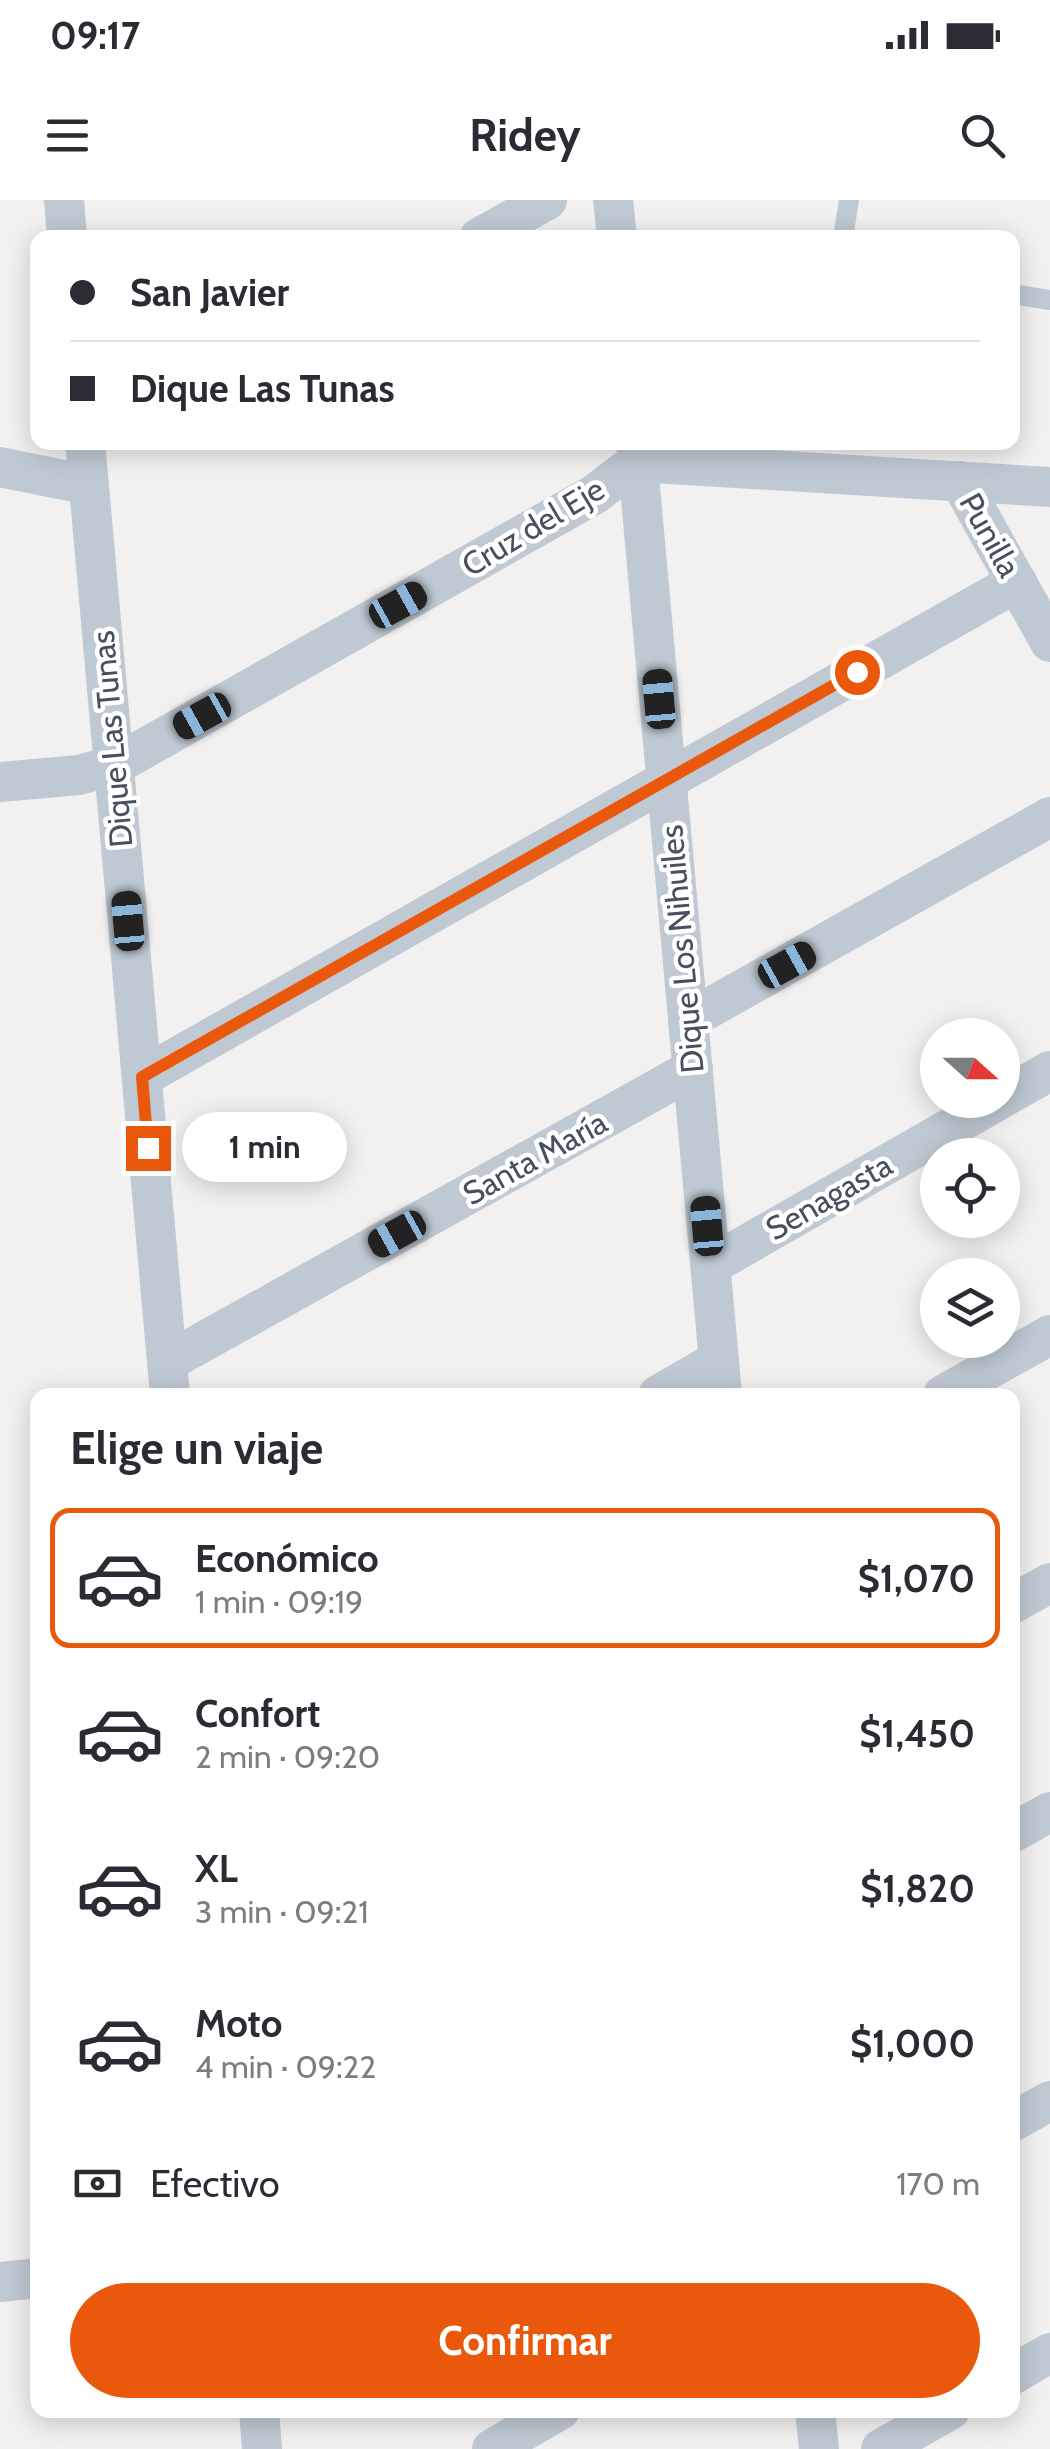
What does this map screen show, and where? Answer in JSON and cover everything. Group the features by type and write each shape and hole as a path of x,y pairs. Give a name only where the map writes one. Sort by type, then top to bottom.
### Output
{"street":[{"path":"64,200 66,230"},
{"path":"493,230 547,200"},
{"path":"614,200 616,230"},
{"name":"Cruz del Eje","path":"0,782 79,775 115,765 594,494 636,452 1050,487"},
{"name":"Dique Los Nihuiles","path":"636,452 721,1377"},
{"path":"0,467 92,456"},
{"name":"Dique Las Tunas","path":"92,456 168,1379"},
{"name":"Punilla","path":"960,482 1050,642"},
{"path":"142,1077 1017,582"},
{"path":"688,1020 1050,817"},
{"name":"Santa María","path":"168,1379 693,1070"},
{"name":"Senagasta","path":"1020,1088 1050,1071"},
{"name":"Senagasta","path":"711,1265 968,1118"},
{"path":"955,1388 1050,1335"},
{"path":"682,1388 721,1377"},
{"path":"1020,1600 1050,1583"},
{"path":"1020,1829 1050,1812"},
{"path":"1020,2117 1050,2100"},
{"path":"0,2282 30,2279"},
{"path":"1020,2370 1050,2353"},
{"path":"260,2418 262,2449"},
{"path":"492,2449 546,2418"},
{"path":"816,2418 819,2449"},
{"path":"881,2449 936,2418"}],"lane":[{"path":"844,230 850,200"},
{"path":"1020,295 1050,300"}],"route":[{"path":"148,1148 142,1077 857,672"}]}
